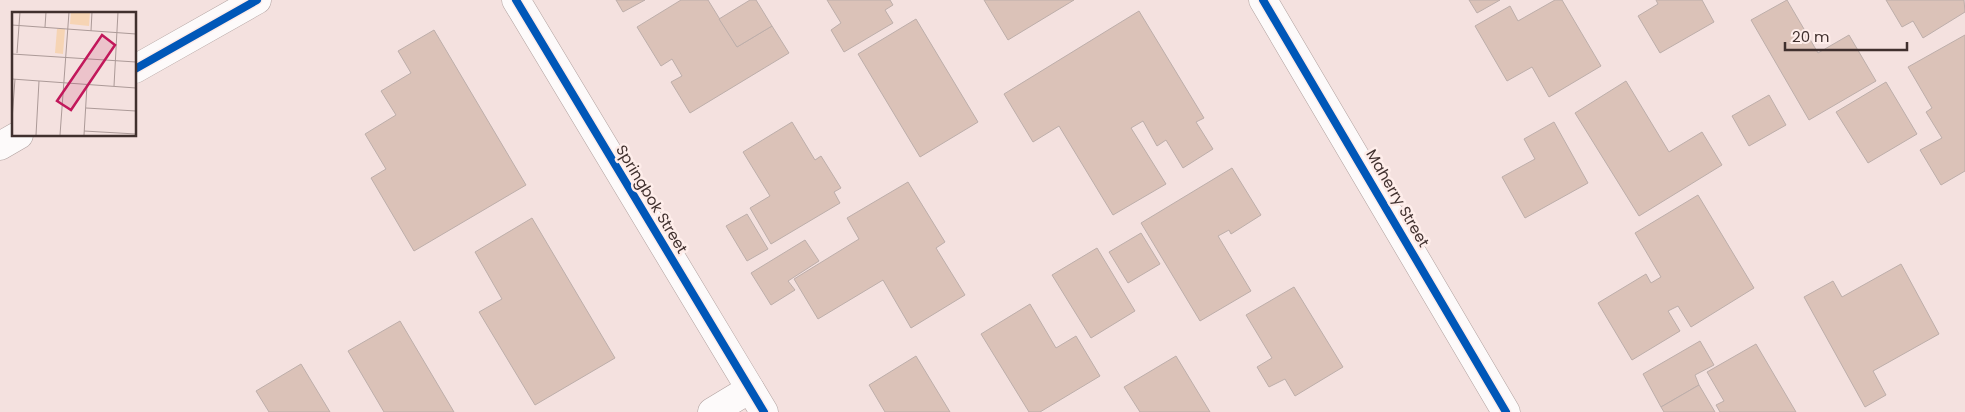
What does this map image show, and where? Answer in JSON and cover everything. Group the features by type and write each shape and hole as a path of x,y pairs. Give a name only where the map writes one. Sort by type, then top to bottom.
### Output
{"street":[{"path":"136,68 257,0"},
{"name":"Springbok Street","path":"516,0 764,412"},
{"name":"Maherry Street","path":"1263,0 1506,412"},
{"path":"0,146 17,136"},
{"path":"712,412 750,389"}],"building":[{"path":"616,0 645,0 623,12"},
{"path":"681,0 708,0 737,47 772,26 789,53 690,113 671,82 682,76 672,59 661,66 637,27"},
{"path":"750,0 756,0 772,26 737,47 719,19"},
{"path":"827,0 890,0 893,5 885,10 893,23 844,52 831,30 841,23"},
{"path":"984,0 1074,0 1008,40"},
{"path":"1469,0 1500,0 1477,13"},
{"path":"1555,0 1562,0 1601,66 1549,97 1532,67 1507,81 1475,26 1510,6 1518,21"},
{"path":"1656,0 1702,0 1714,22 1660,53 1638,16 1658,4"},
{"path":"1787,0 1818,53 1849,35 1876,81 1809,120 1751,20"},
{"path":"1886,0 1964,0 1965,12 1923,38 1913,21 1902,27"},
{"path":"1139,11 1204,118 1196,122 1213,149 1183,168 1166,140 1157,146 1143,121 1131,128 1166,184 1113,215 1059,126 1033,142 1004,94"},
{"path":"916,19 978,122 920,157 858,54"},
{"path":"434,30 526,185 414,251 371,178 386,169 365,134 396,115 381,91 411,73 398,51"},
{"path":"1965,35 1965,171 1941,185 1920,150 1942,138 1926,112 1932,108 1908,67"},
{"path":"1626,81 1669,152 1702,132 1722,165 1639,216 1575,113"},
{"path":"1886,82 1917,134 1868,163 1836,112"},
{"path":"1769,95 1786,125 1749,146 1732,116"},
{"path":"792,122 815,160 821,156 841,188 834,192 840,203 771,244 750,208 770,196 743,152"},
{"path":"1554,122 1588,183 1525,218 1502,177 1535,159 1524,139"},
{"path":"1232,168 1261,215 1231,234 1229,230 1218,236 1251,291 1200,321 1141,223"},
{"path":"908,182 945,242 936,248 965,295 911,328 883,280 818,319 794,279 859,239 847,218"},
{"path":"1698,195 1754,288 1691,327 1678,306 1668,311 1680,331 1632,360 1598,303 1646,274 1651,283 1661,277 1635,233"},
{"path":"747,214 768,249 747,261 726,226"},
{"path":"532,218 615,358 535,405 479,312 502,299 475,252"},
{"path":"1141,233 1160,264 1128,283 1109,252"},
{"path":"805,240 819,261 788,281 795,290 771,305 751,273"},
{"path":"1097,248 1135,311 1091,338 1052,275"},
{"path":"1901,264 1939,334 1873,371 1886,395 1865,407 1804,297 1833,281 1842,297"},
{"path":"1294,287 1343,367 1295,396 1285,379 1269,387 1257,367 1272,358 1246,315"},
{"path":"1030,304 1056,348 1076,336 1100,376 1040,412 1029,412 981,334"},
{"path":"400,321 454,412 384,412 348,351"},
{"path":"1700,341 1714,365 1695,375 1699,385 1661,407 1643,374"},
{"path":"1756,344 1796,412 1720,412 1716,405 1724,401 1707,372"},
{"path":"916,356 950,412 885,412 869,385"},
{"path":"1176,356 1210,412 1140,412 1124,387"},
{"path":"301,364 330,412 269,412 256,391"},
{"path":"1699,385 1715,412 1664,412 1661,407"}],"cycle path":[{"path":"136,68 257,0"},
{"path":"516,0 764,412"},
{"path":"1263,0 1506,412"}]}
